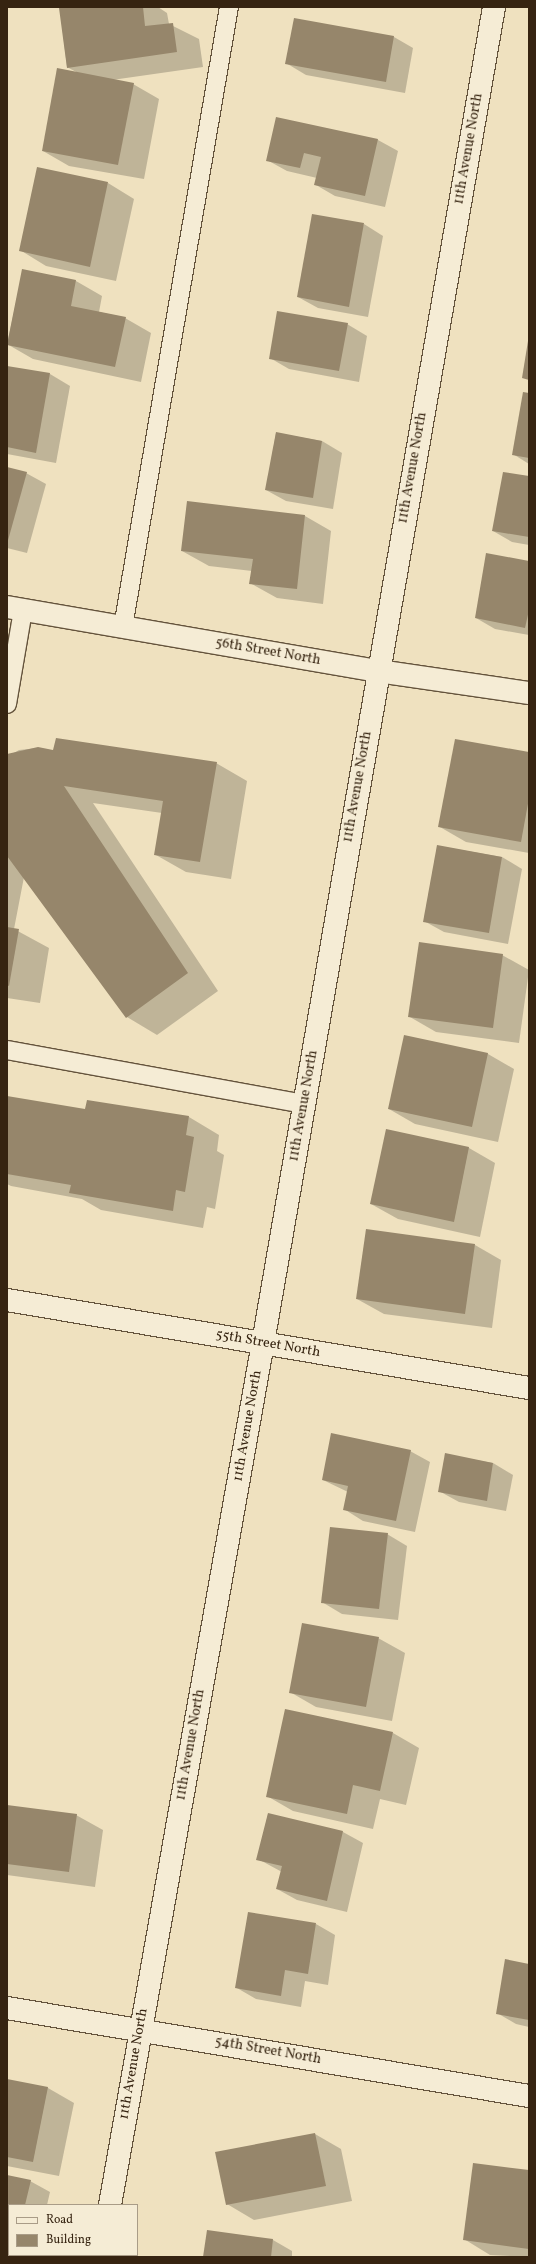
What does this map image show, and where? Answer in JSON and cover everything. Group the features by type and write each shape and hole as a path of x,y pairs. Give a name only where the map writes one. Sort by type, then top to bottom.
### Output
{"street":[{"name":"11th Avenue North","path":"110,2204 263,1343 494,7"},
{"name":"56th Street North","path":"15,609 378,671 529,693"},
{"name":"55th Street North","path":"7,1300 529,1388"},
{"name":"54th Street North","path":"7,2008 529,2096"}],"lane":[{"path":"122,627 229,7"},
{"path":"7,704 15,609"},
{"path":"7,1050 304,1104"}],"building":[{"path":"143,7 145,26 173,23 177,52 67,68 59,8"},
{"path":"294,18 394,36 386,82 285,64"},
{"path":"57,68 134,83 118,165 42,151"},
{"path":"276,117 378,139 365,196 314,185 321,157 304,153 300,168 266,161"},
{"path":"37,167 108,182 90,267 19,251"},
{"path":"312,214 364,223 349,307 297,297"},
{"path":"22,269 76,280 71,306 126,317 115,367 7,345"},
{"path":"277,311 348,323 339,371 269,359"},
{"path":"529,341 529,380 522,378"},
{"path":"7,366 50,373 36,453 7,447"},
{"path":"523,392 529,393 529,458 512,455"},
{"path":"276,432 322,441 313,498 265,490"},
{"path":"7,467 27,472 7,544"},
{"path":"503,472 529,476 529,537 492,531"},
{"path":"187,501 305,515 297,589 249,584 253,559 181,551"},
{"path":"486,553 529,561 529,610 525,628 475,618"},
{"path":"56,738 217,762 200,862 154,855 163,801 64,786 188,973 126,1018 7,856 7,754 38,747 53,750"},
{"path":"455,739 529,752 529,798 521,842 438,827"},
{"path":"437,845 502,857 489,933 423,922"},
{"path":"7,927 19,929 9,986 7,985"},
{"path":"419,942 503,954 493,1028 408,1017"},
{"path":"404,1035 488,1053 472,1127 388,1109"},
{"path":"7,1096 85,1109 87,1100 189,1116 186,1135 194,1137 185,1192 176,1190 173,1211 69,1193 71,1185 7,1174"},
{"path":"386,1129 469,1147 454,1222 370,1204"},
{"path":"366,1229 475,1244 465,1314 356,1299"},
{"path":"331,1433 411,1450 396,1521 343,1510 348,1486 322,1480"},
{"path":"445,1453 493,1463 487,1501 438,1492"},
{"path":"330,1527 388,1533 379,1609 321,1603"},
{"path":"302,1623 379,1637 366,1707 289,1693"},
{"path":"285,1709 393,1732 380,1791 353,1785 347,1814 266,1797"},
{"path":"7,1805 77,1814 69,1872 7,1864"},
{"path":"268,1813 343,1831 327,1901 276,1889 282,1866 256,1860"},
{"path":"248,1912 316,1923 308,1974 285,1970 281,1996 235,1988"},
{"path":"505,1959 529,1964 529,2020 496,2014"},
{"path":"7,2079 48,2087 33,2162 7,2157"},
{"path":"315,2133 326,2186 226,2205 215,2152"},
{"path":"473,2163 529,2170 529,2249 463,2240"},
{"path":"7,2175 31,2180 25,2204 8,2204 8,2212"},
{"path":"207,2230 273,2239 271,2257 203,2257"}]}
